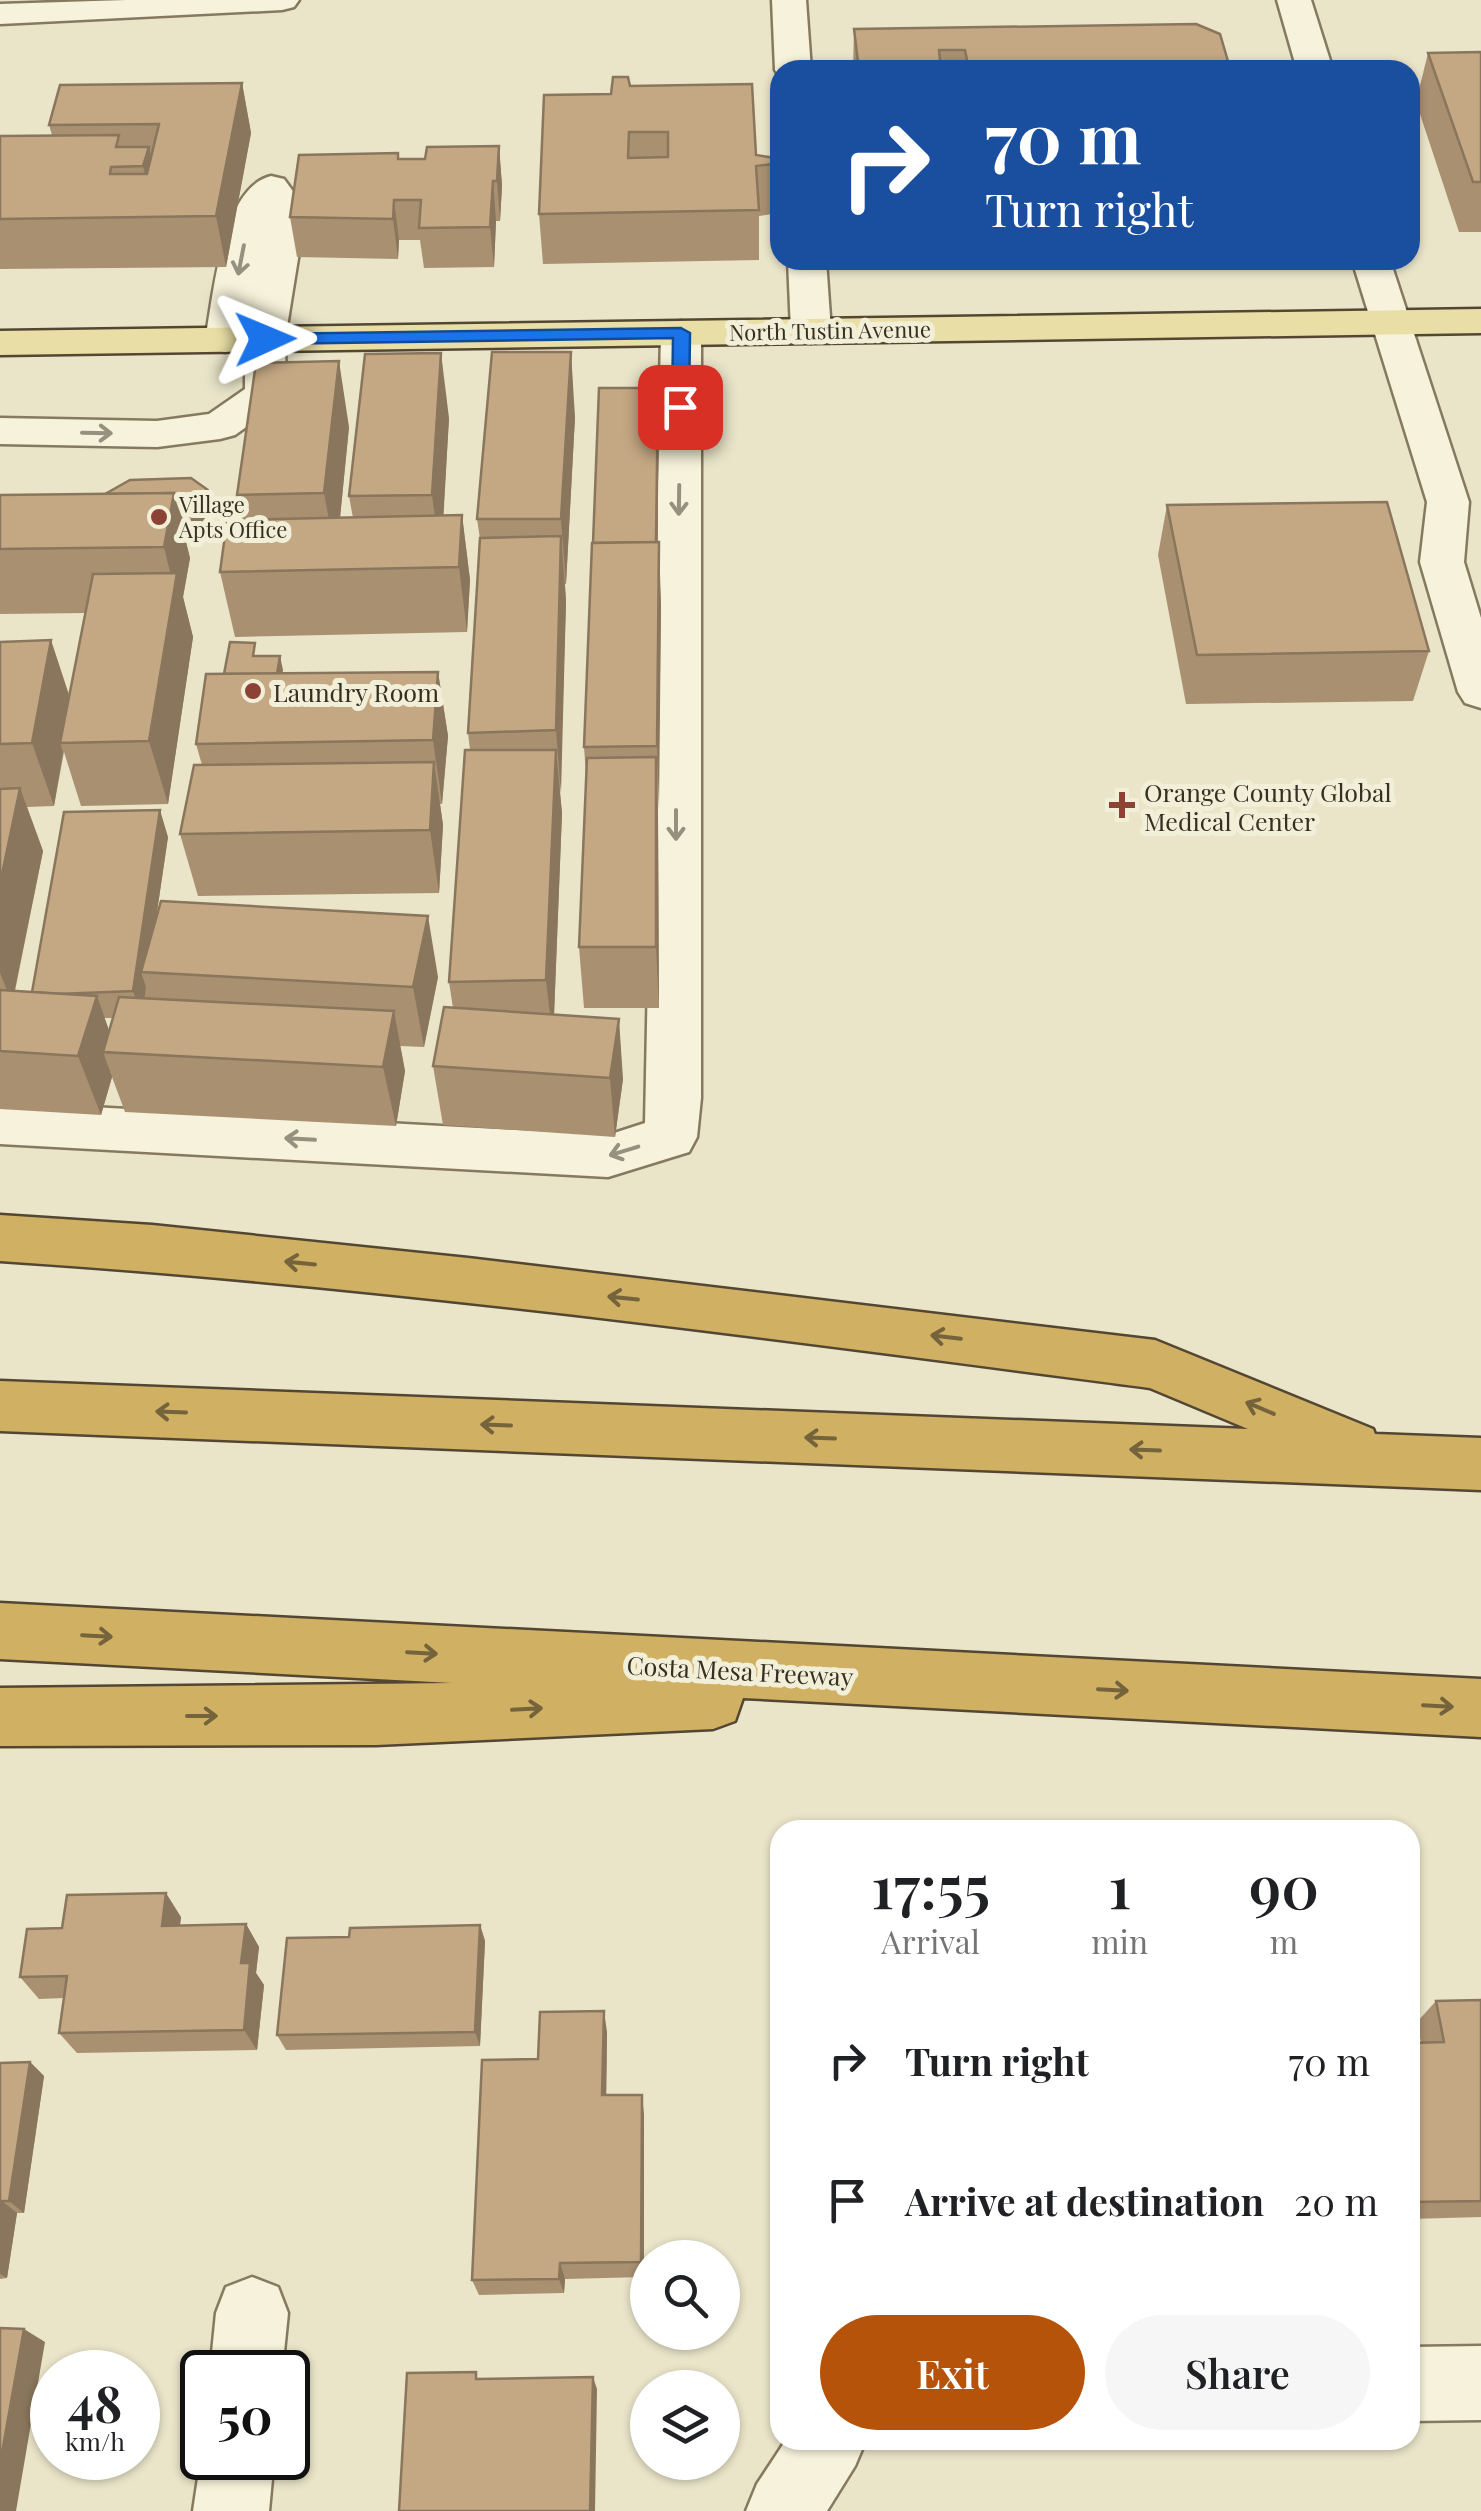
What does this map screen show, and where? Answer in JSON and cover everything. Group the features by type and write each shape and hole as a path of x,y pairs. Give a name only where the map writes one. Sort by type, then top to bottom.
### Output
{"highway":[{"path":"0,1238 152,1248 448,1279 1155,1364 1382,1460"},
{"path":"0,1406 1481,1464"},
{"name":"Costa Mesa Freeway","path":"0,1631 1481,1708"},
{"path":"0,1717 376,1716 1016,1685"}],"main road":[{"name":"North Tustin Avenue","path":"0,343 1481,320"}],"street":[{"path":"0,14 282,0"},
{"path":"788,0 792,60"},
{"path":"1294,0 1312,60"},
{"path":"807,270 811,331"},
{"path":"1374,270 1448,502 1442,562 1481,692"},
{"path":"0,1123 608,1156 670,1137 674,1098 681,333"},
{"path":"0,431 157,434 220,426 266,394 245,339"},
{"path":"1420,2384 1481,2383"},
{"path":"784,2511 823,2450"},
{"path":"232,2511 235,2480"}],"building":[{"path":"1196,24 1220,34 1228,60 967,60 965,50 939,50 940,60 858,60 854,29"},
{"path":"1481,52 1481,182 1473,182 1428,53"},
{"path":"613,77 628,77 630,86 752,84 756,155 770,157 770,164 756,166 759,210 539,214 544,95 611,94","holes":["629,132 668,132 668,157 628,158"]},
{"path":"242,83 216,216 0,219 0,136 119,135 116,147 149,147 143,166 111,167 110,174 147,174 159,124 49,125 60,85"},
{"path":"499,146 490,227 419,228 421,200 394,200 393,219 290,217 299,155 398,153 398,159 425,159 427,147"},
{"path":"492,352 571,352 561,519 477,519"},
{"path":"441,353 432,495 349,496 365,354"},
{"path":"339,361 324,493 237,495 256,363"},
{"path":"599,388 658,388 656,542 593,543"},
{"path":"191,478 208,490 205,511 183,525 174,493 105,494 130,480"},
{"path":"174,493 164,547 0,549 0,495"},
{"path":"1387,502 1429,651 1197,655 1167,505"},
{"path":"462,515 459,567 220,572 227,520"},
{"path":"561,536 556,730 468,733 480,538"},
{"path":"659,542 657,746 584,747 592,543"},
{"path":"177,573 149,741 60,743 93,574"},
{"path":"51,640 32,743 0,744 0,642"},
{"path":"230,642 255,643 253,656 280,656 277,674 224,674"},
{"path":"438,672 433,740 196,744 206,674"},
{"path":"465,750 556,750 546,980 449,982"},
{"path":"656,757 656,947 579,947 587,758"},
{"path":"434,762 430,830 180,834 194,765"},
{"path":"20,788 0,884 0,789"},
{"path":"160,810 133,991 32,992 64,812"},
{"path":"161,901 428,916 413,987 141,972"},
{"path":"0,990 97,996 78,1056 0,1051"},
{"path":"119,997 394,1011 383,1067 103,1052"},
{"path":"444,1007 619,1019 610,1078 433,1066"},
{"path":"166,1893 162,1926 246,1924 241,1963 250,1963 244,2030 59,2033 67,1976 20,1977 27,1929 62,1928 67,1895"},
{"path":"480,1925 475,2032 277,2035 287,1938 349,1937 350,1928"},
{"path":"1481,2000 1481,2201 1420,2202 1420,2043 1444,2042 1436,2001"},
{"path":"604,2011 602,2095 642,2095 641,2240 630,2240 630,2262 560,2263 559,2279 472,2280 482,2060 538,2059 540,2012"},
{"path":"30,2062 9,2201 2,2201 0,2214 0,2063"},
{"path":"0,2328 24,2329 0,2464"},
{"path":"476,2372 476,2379 593,2377 590,2511 399,2511 407,2373"}],"place":[{"name":"Village Apts Office","path":"159,517"},
{"name":"Laundry Room","path":"253,691"},
{"name":"Orange County Global Medical Center","path":"1122,805"}],"route":[{"path":"265,339 681,333 680,407"}]}
